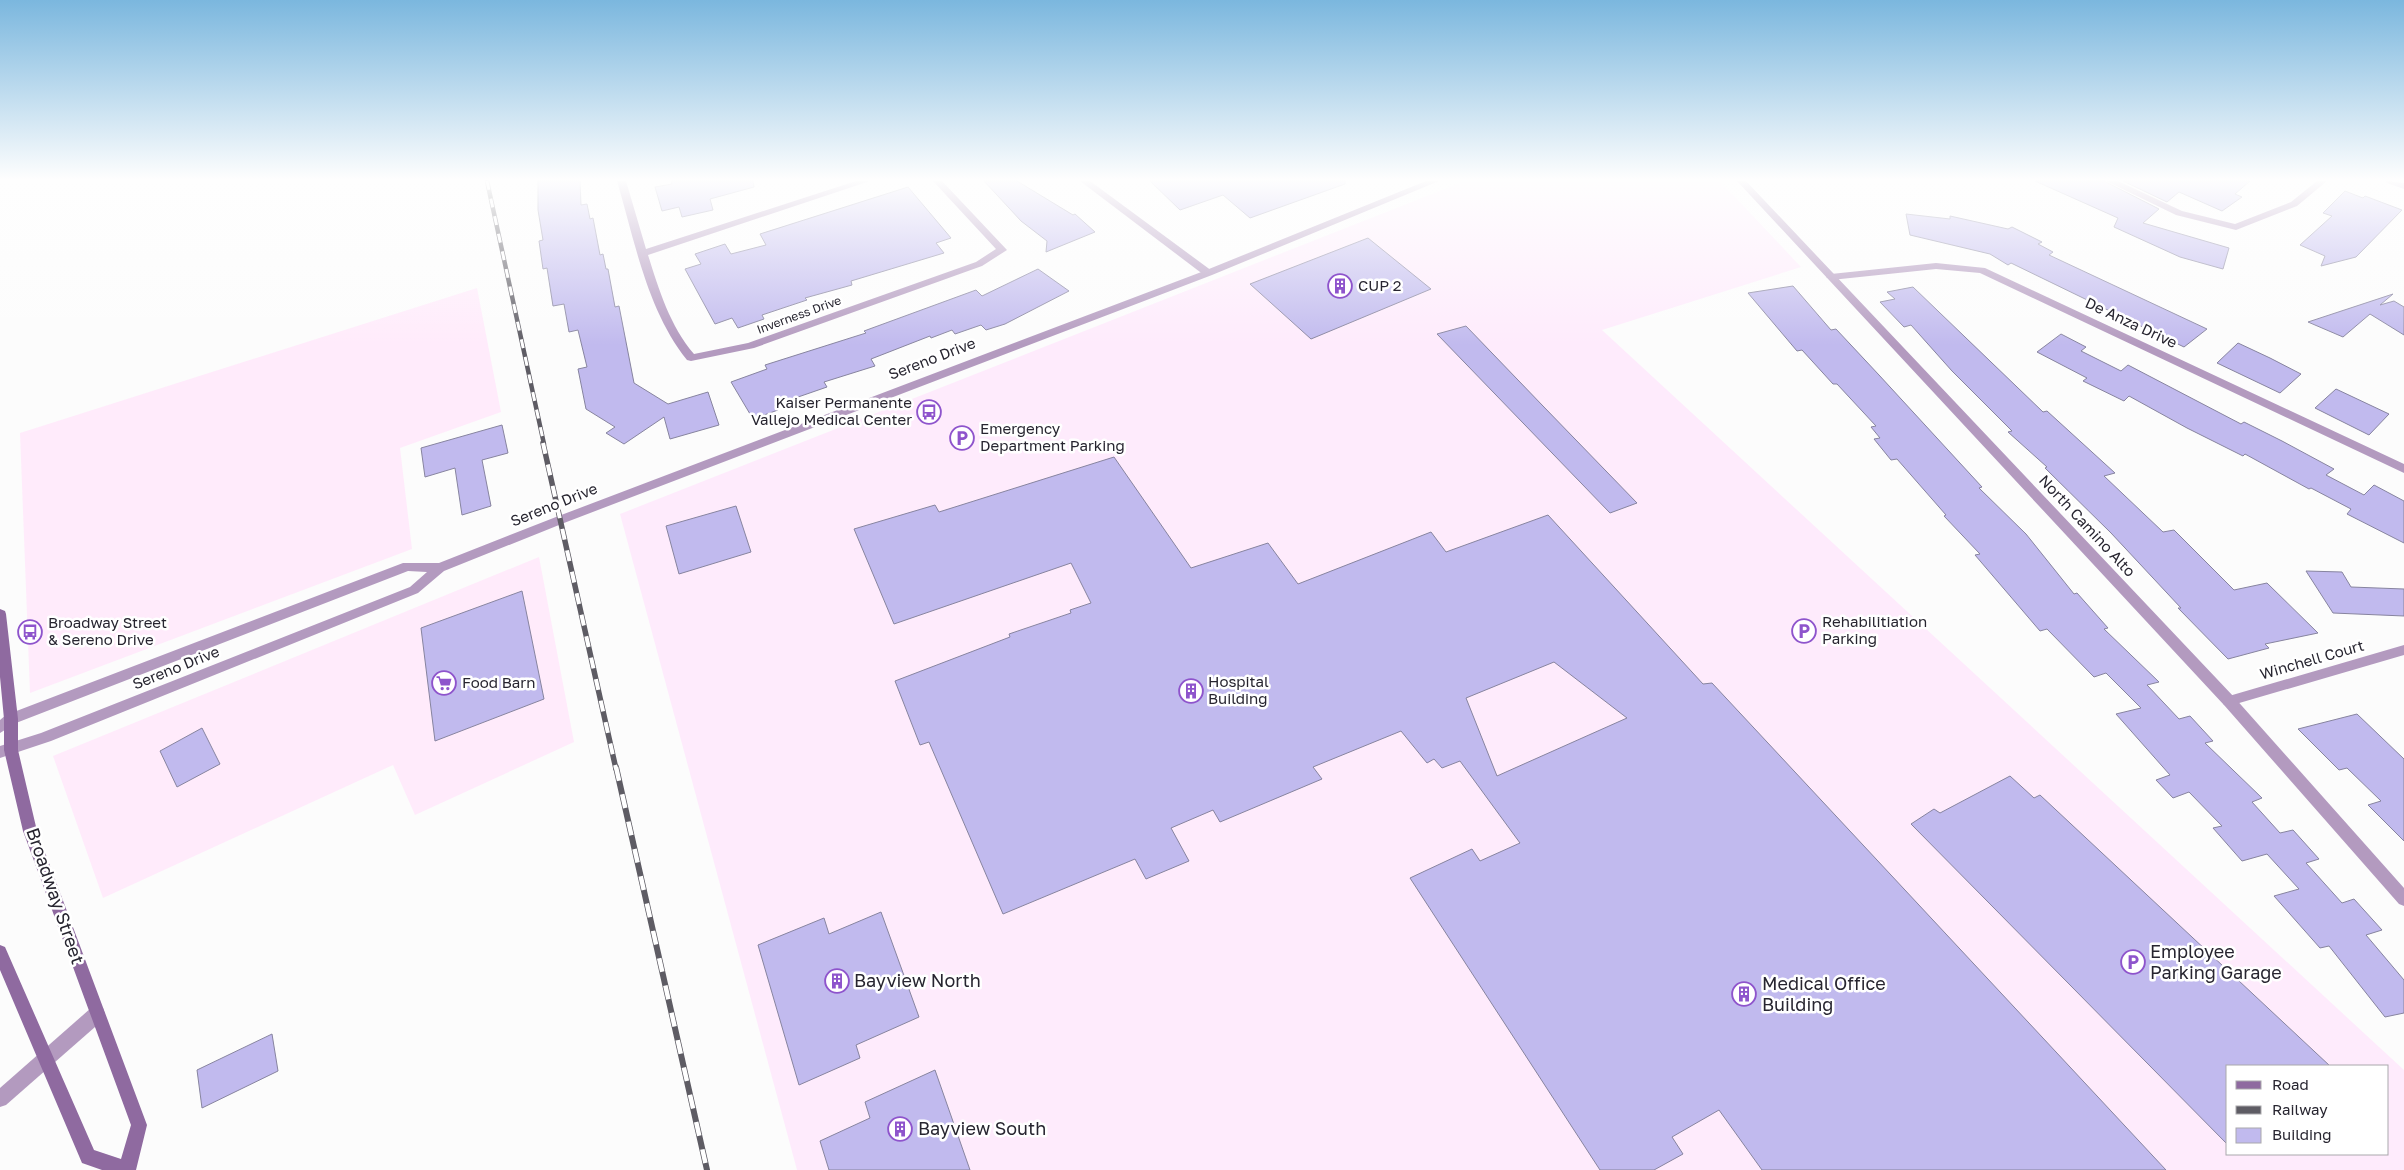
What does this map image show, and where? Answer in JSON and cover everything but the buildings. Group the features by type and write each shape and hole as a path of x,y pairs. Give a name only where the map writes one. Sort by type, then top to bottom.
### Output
{"main road":[{"name":"Broadway Street","path":"0,614 6,751 30,830 139,1126 127,1169 88,1157 0,952"}],"street":[{"name":"Inverness Drive","path":"638,236 655,294 678,342 691,358 750,346 979,264 1002,250 988,236"},
{"path":"644,253 698,236"},
{"path":"1158,236 1208,273"},
{"name":"Sereno Drive","path":"6,751 414,590 440,568 908,385 1208,273 1300,236"},
{"name":"North Camino Alto","path":"1792,236 2229,701 2404,899"},
{"name":"De Anza Drive","path":"1831,277 1936,266 1982,270 2404,469"},
{"name":"Sereno Drive","path":"6,723 407,566 440,568"},
{"name":"Winchell Court","path":"2229,701 2404,650"},
{"path":"0,1099 46,1056 97,1014"}],"shaded area":[{"path":"1326,236 1771,236 1801,267 1602,330 2404,1070 2404,1170 797,1170 620,514"},
{"path":"477,288 501,412 400,448 412,549 30,693 20,433"},
{"path":"539,557 574,742 415,815 393,765 103,898 53,756"}],"railway":[{"path":"499,236 544,444"},
{"path":"543,443 616,769"},
{"path":"616,767 707,1170"}],"place":[{"name":"CUP 2","path":"1340,286"},
{"name":"Kaiser Permanente Vallejo Medical Center","path":"929,412"},
{"name":"Emergency Department Parking","path":"962,438"},
{"name":"Rehabilitiation Parking","path":"1804,631"},
{"name":"Broadway Street & Sereno Drive","path":"30,632"},
{"name":"Food Barn","path":"444,683"},
{"name":"Hospital Building","path":"1191,691"},
{"name":"Employee Parking Garage","path":"2133,962"},
{"name":"Bayview North","path":"837,981"},
{"name":"Medical Office Building","path":"1744,994"},
{"name":"Bayview South","path":"900,1129"}]}
